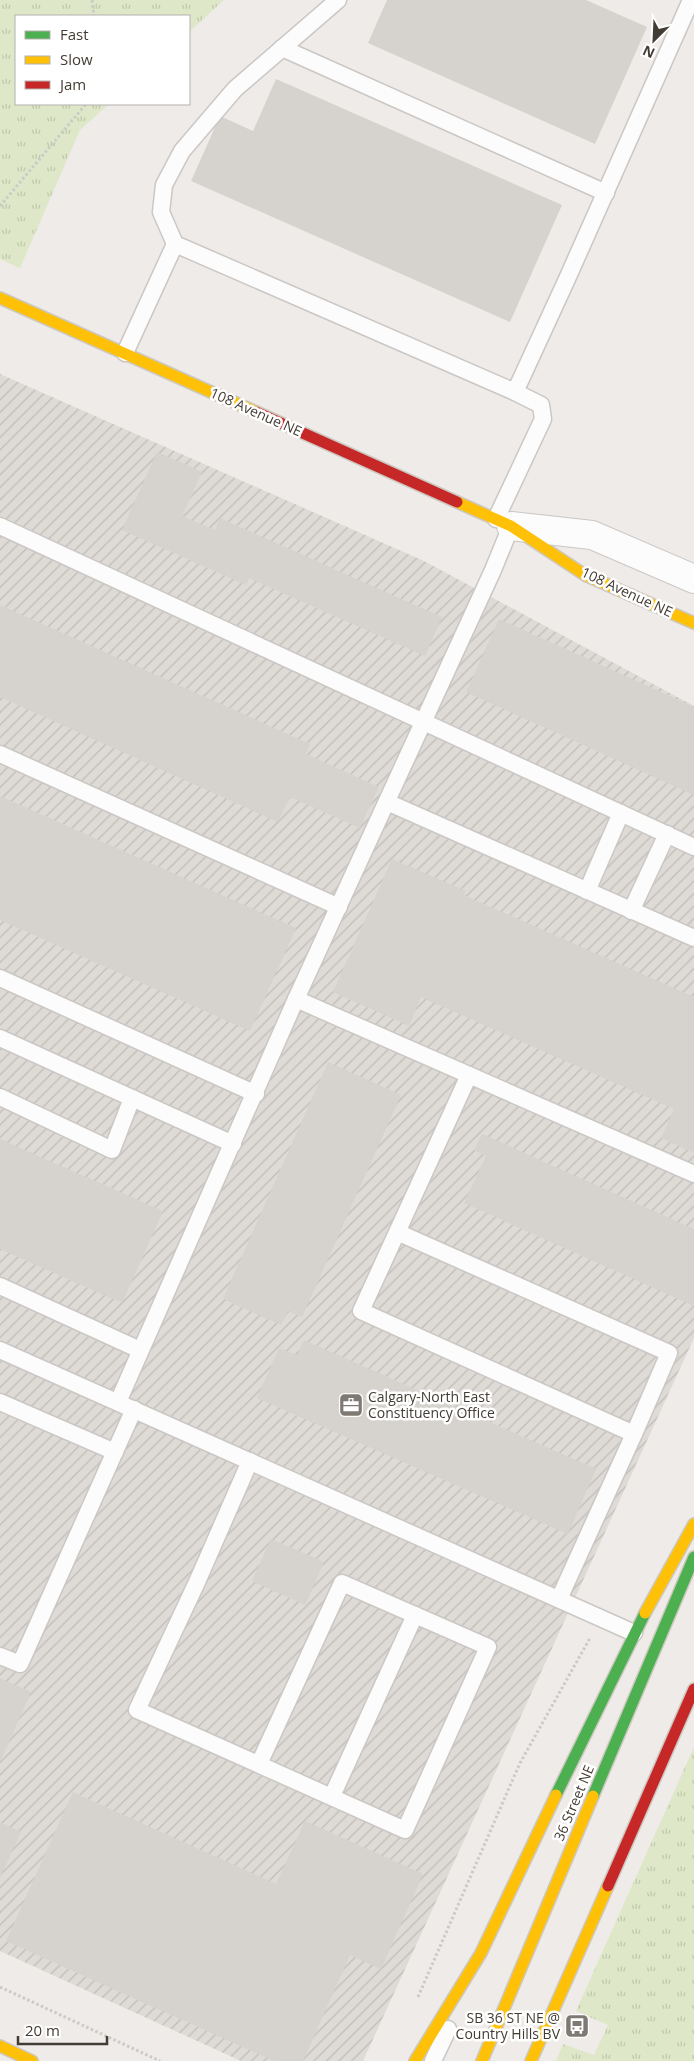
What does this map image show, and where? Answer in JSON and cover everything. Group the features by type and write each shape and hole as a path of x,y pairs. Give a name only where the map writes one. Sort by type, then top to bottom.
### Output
{"street":[{"name":"108 Avenue NE","path":"0,298 503,522 585,575 694,624"},
{"name":"108 Avenue NE","path":"503,522 592,535 694,578"},
{"path":"415,2061 481,1953 634,1633 694,1524"},
{"name":"36 Street NE","path":"482,2061 694,1557"},
{"path":"531,2061 694,1689"},
{"path":"0,2046 32,2061"}],"lane":[{"path":"118,1402 296,1000 423,723 544,419 542,405 515,392 176,244 161,212 164,185 182,151 235,88 338,0"},
{"path":"515,392 606,193 691,0"},
{"path":"282,48 606,193"},
{"path":"125,354 176,244"},
{"path":"0,526 423,723 694,846"},
{"path":"0,754 339,907"},
{"path":"387,802 694,938"},
{"path":"587,891 621,813"},
{"path":"631,911 666,834"},
{"path":"0,978 256,1094"},
{"path":"296,1000 694,1174"},
{"path":"0,1038 233,1144"},
{"path":"469,1075 361,1311 634,1434"},
{"path":"0,1097 112,1150 132,1098"},
{"path":"397,1232 669,1353 559,1599"},
{"path":"0,1286 140,1350"},
{"path":"0,1350 634,1633"},
{"path":"0,1402 115,1452"},
{"path":"0,1656 20,1664 134,1409"},
{"path":"250,1461 197,1582 137,1710 405,1830 488,1647 342,1583 259,1764"},
{"path":"332,1796 415,1615"},
{"path":"434,2061 481,1953"}],"path":[{"path":"92,0 94,15"},
{"path":"0,206 85,105"},
{"path":"418,1998 520,1763 593,1633"},
{"path":"0,1987 160,2061"}],"shaded area":[{"path":"0,374 424,561 694,706 694,1338 363,2061 241,2061 0,1951"}],"green space":[{"path":"0,0 224,0 190,31 190,15 15,15 15,105 108,105 80,130 20,268 0,259"},
{"path":"694,1747 694,2061 556,2061 563,2044 594,2055 608,2025 576,2011"}],"building":[{"path":"387,0 586,0 647,27 595,144 368,43"},
{"path":"276,79 562,205 510,322 191,181 220,116 253,131"},
{"path":"157,452 202,472 182,516 215,530 220,518 442,617 425,656 249,578 246,585 122,530"},
{"path":"0,605 310,744 306,754 379,787 360,828 290,797 278,822 0,697"},
{"path":"499,619 694,707 694,795 466,692"},
{"path":"0,796 296,928 250,1031 0,920"},
{"path":"392,859 466,891 464,895 694,997 694,1153 661,1138 674,1109 421,997 409,1026 333,992"},
{"path":"328,1062 401,1095 302,1317 288,1311 281,1325 223,1299"},
{"path":"482,1134 694,1229 694,1306 464,1203 486,1156 474,1150"},
{"path":"0,1139 163,1211 122,1303 0,1249"},
{"path":"304,1340 596,1469 568,1534 257,1398 279,1348 297,1355"},
{"path":"271,1539 324,1562 305,1605 252,1581"},
{"path":"0,1678 31,1692 0,1762"},
{"path":"73,1792 276,1884 305,1821 423,1874 381,1969 350,1955 303,2061 274,2061 6,1941"},
{"path":"0,1822 21,1832 0,1878"}],"traffic: fast":[{"path":"593,1796 694,1557"},
{"path":"556,1795 645,1613"}],"traffic: slow":[{"path":"0,298 256,412"},
{"path":"457,502 511,526 585,575 694,623"},
{"path":"645,1613 694,1524"},
{"path":"415,2061 481,1953 556,1795"},
{"path":"482,2061 593,1796"},
{"path":"531,2061 608,1886"},
{"path":"0,2046 32,2061"}],"traffic: jam":[{"path":"256,412 457,502"},
{"path":"608,1886 694,1689"}],"place":[{"name":"Calgary-North East Constituency Office","path":"351,1405"},
{"name":"SB 36 ST NE @ Country Hills BV","path":"577,2026"}]}
